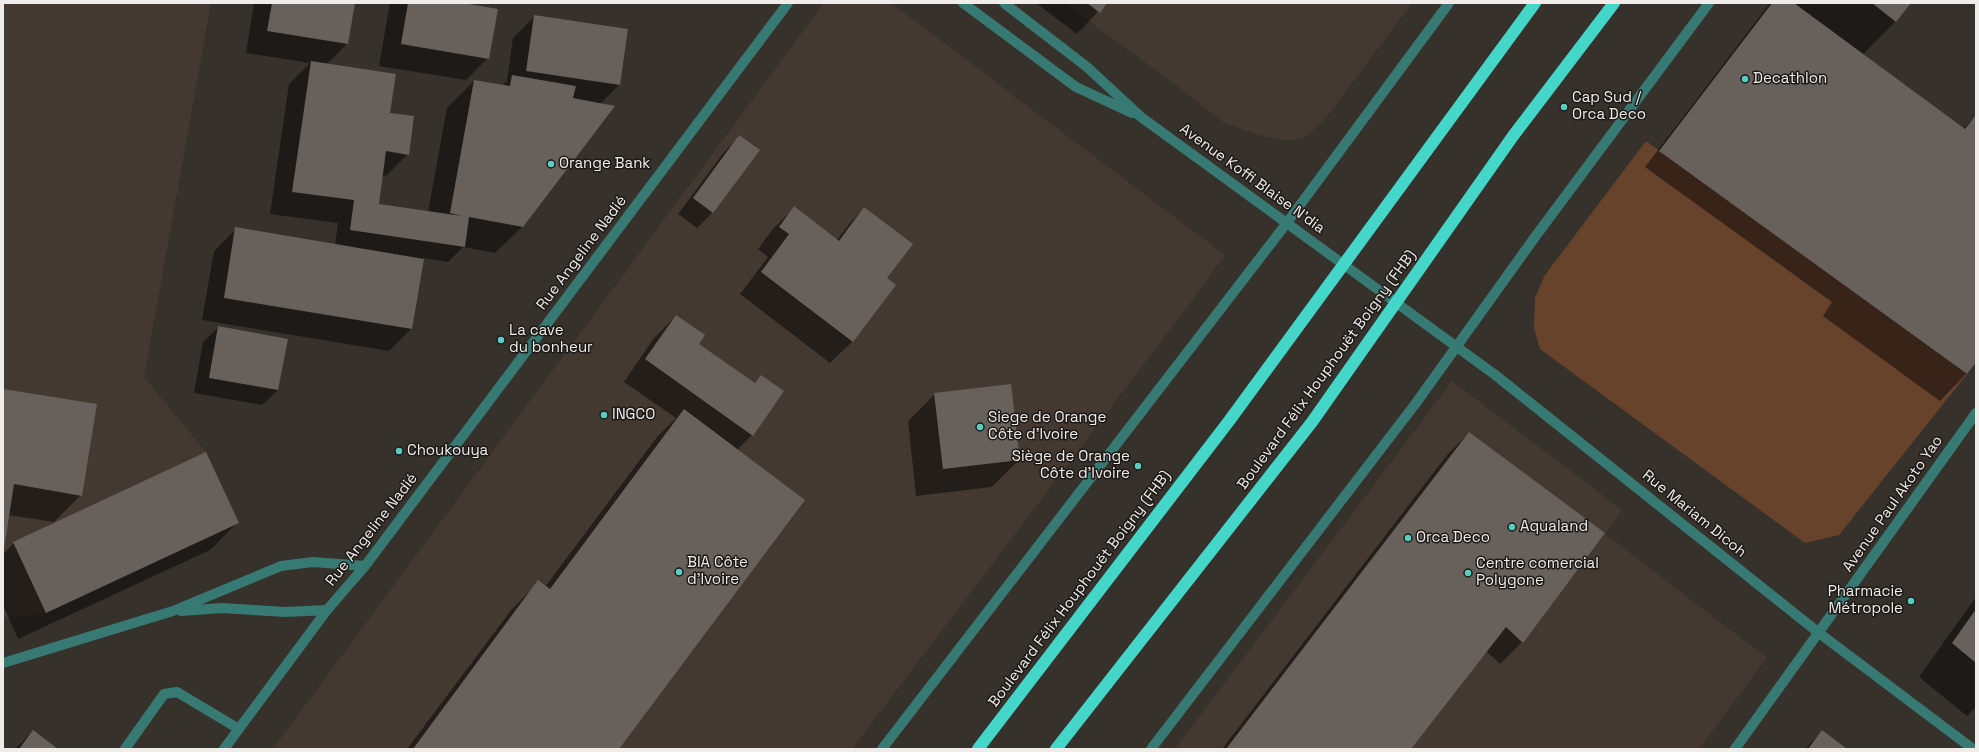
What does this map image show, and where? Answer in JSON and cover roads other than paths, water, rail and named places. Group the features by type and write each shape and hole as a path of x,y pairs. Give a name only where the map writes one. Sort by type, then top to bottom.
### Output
{"highway":[{"name":"Boulevard Félix Houphouët Boigny (FHB)","path":"978,749 1229,421 1535,3"},
{"name":"Boulevard Félix Houphouët Boigny (FHB)","path":"1056,749 1312,422 1513,136 1614,3"}],"street":[{"name":"Rue Angeline Nadié","path":"224,749 327,610 365,566 788,3"},
{"name":"Avenue Koffi Blaise N'dia","path":"962,3 1076,87 1142,117"},
{"name":"Avenue Koffi Blaise N'dia","path":"1004,3 1087,67 1142,117 1286,224 1397,302"},
{"path":"882,749 1286,224 1449,3"},
{"path":"1151,749 1458,347 1535,237 1709,3"},
{"name":"Rue Mariam Dicoh","path":"1397,302 1458,347 1819,633 1973,749"},
{"name":"Avenue Paul Akoto Yao","path":"1735,749 1976,413"},
{"path":"3,662 173,611 281,566 313,562 365,566"},
{"path":"173,611 222,608 285,612 327,610"},
{"path":"125,749 164,694 177,692 239,729"}],"place":[{"name":"Decathlon","path":"1745,79"},
{"name":"Cap Sud / Orca Deco","path":"1564,107"},
{"name":"Orange Bank","path":"551,164"},
{"name":"La cave du bonheur","path":"501,340"},
{"name":"INGCO","path":"604,415"},
{"name":"Siege de Orange Côte d'Ivoire","path":"980,427"},
{"name":"Choukouya","path":"399,451"},
{"name":"Siège de Orange Côte d'Ivoire","path":"1138,466"},
{"name":"Aqualand","path":"1512,527"},
{"name":"Orca Deco","path":"1408,538"},
{"name":"BIA Côte d'Ivoire","path":"679,572"},
{"name":"Centre comercial Polygone","path":"1468,573"},
{"name":"Pharmacie Métropole","path":"1911,601"}]}
